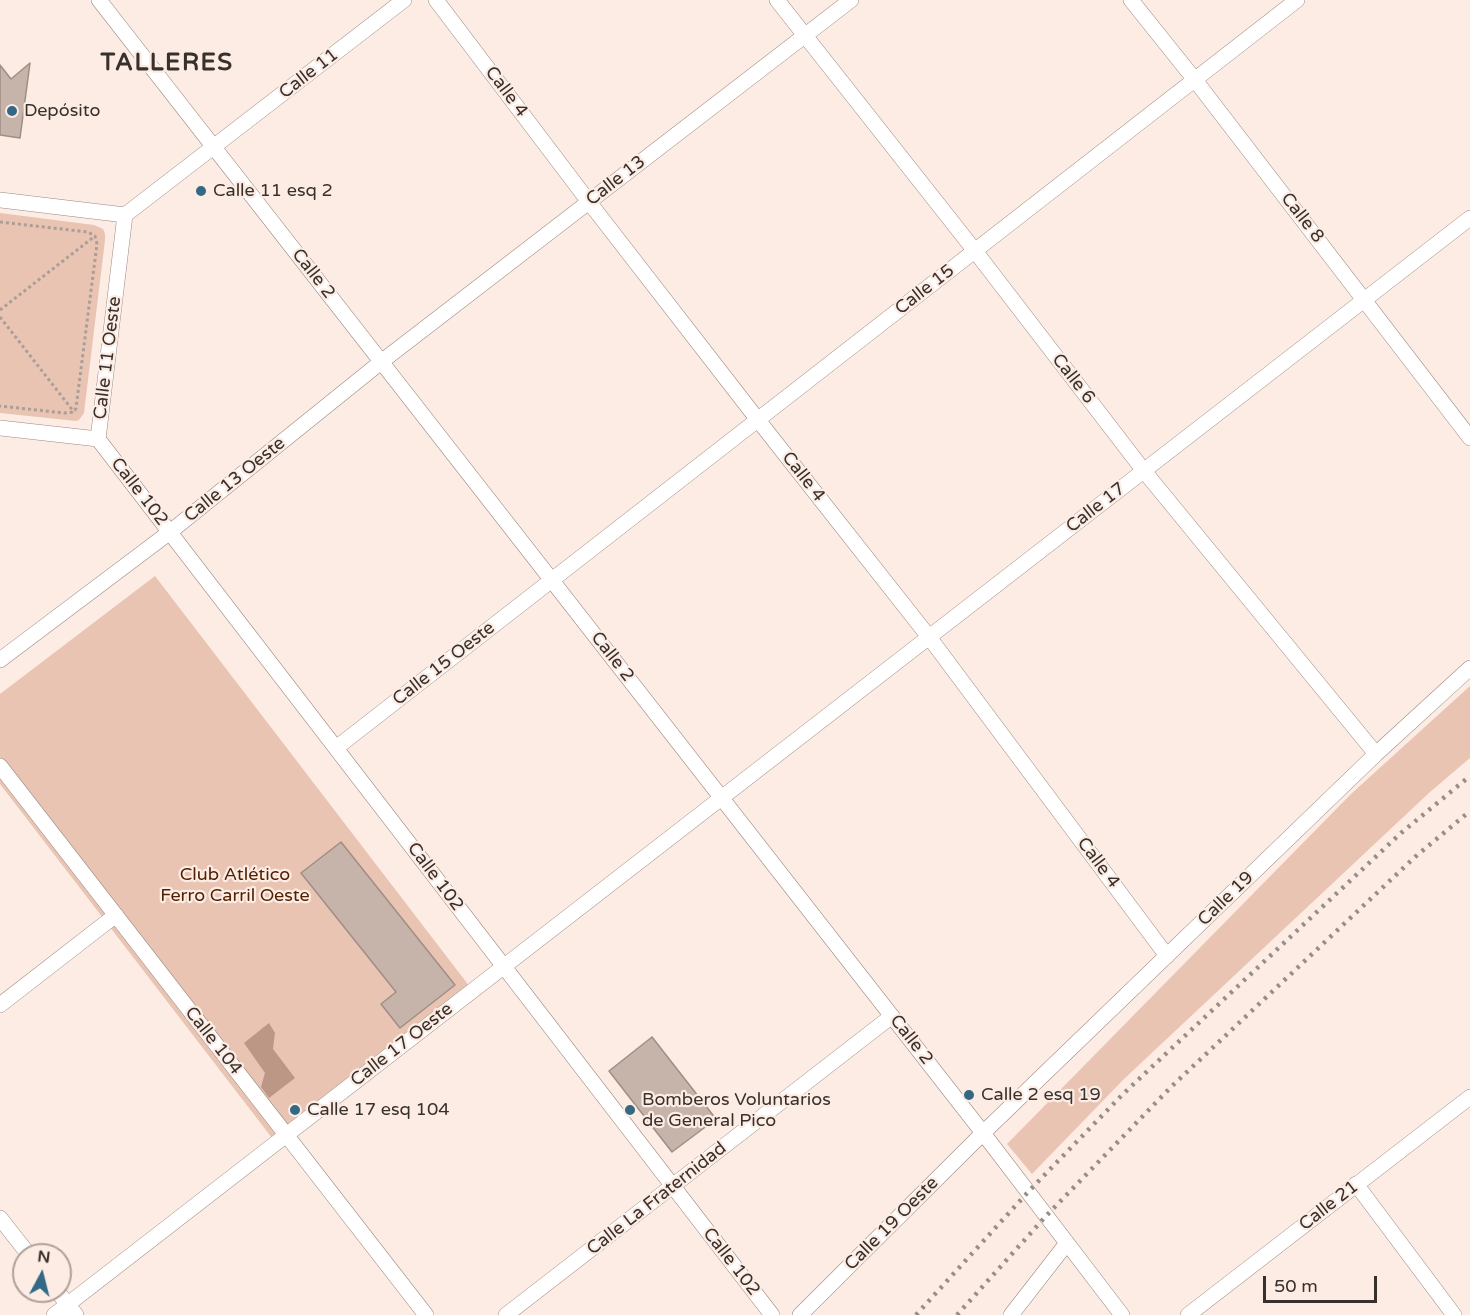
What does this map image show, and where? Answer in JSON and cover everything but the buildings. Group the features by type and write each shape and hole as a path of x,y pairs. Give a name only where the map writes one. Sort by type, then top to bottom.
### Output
{"street":[{"name":"Calle 2","path":"99,0 984,1133 1122,1315"},
{"name":"Calle 11","path":"214,147 404,0"},
{"name":"Calle 4","path":"436,0 589,202 929,637 1167,956"},
{"name":"Calle 6","path":"777,0 975,251 1144,471 1376,754"},
{"name":"Calle 13","path":"381,362 851,0"},
{"name":"Calle 8","path":"1131,0 1470,438"},
{"name":"Calle 15","path":"552,580 1298,0"},
{"path":"0,200 125,215 214,147"},
{"name":"Calle 11 Oeste","path":"0,428 98,439 125,215"},
{"name":"Calle 17","path":"722,798 1470,218"},
{"name":"Calle 13 Oeste","path":"0,660 170,532 381,362"},
{"name":"Calle 102","path":"98,439 772,1315"},
{"name":"Calle 15 Oeste","path":"336,748 552,580"},
{"name":"Calle 19","path":"984,1133 1376,754 1470,668"},
{"name":"Calle 104","path":"0,766 426,1315"},
{"name":"Calle 17 Oeste","path":"54,1315 72,1310 286,1135 722,798"},
{"path":"0,1005 116,915"},
{"name":"Calle La Fraternidad","path":"506,1315 892,1016"},
{"name":"Calle 21","path":"1188,1315 1470,1097"},
{"name":"Calle 19 Oeste","path":"800,1315 984,1133"},
{"path":"1356,1184 1454,1315"},
{"path":"0,1218 20,1243"},
{"path":"1011,1315 1067,1243"}],"path":[{"path":"0,222 88,232 95,237 97,244 74,412"},
{"path":"0,310 95,237"},
{"path":"0,317 74,412"},
{"path":"0,406 64,413 74,412"}],"green space":[{"path":"0,213 94,225 103,229 105,234 84,413 79,420 0,413"},
{"name":"Club Atlético Ferro Carril Oeste","path":"155,576 470,987 272,1138 0,784 0,694"},
{"path":"1470,686 1470,758 1430,792 1124,1079 1032,1174 1007,1144 1351,794"}],"shaded area":[{"path":"269,1023 275,1033 273,1049 295,1078 269,1098 261,1087 265,1073 244,1043"}],"railway":[{"path":"916,1315 1028,1192 1123,1094 1401,833 1470,776"},
{"path":"957,1315 1047,1215 1171,1087 1415,857 1470,811"}],"place":[{"name":"Depósito","path":"12,111"},
{"name":"Calle 11 esq 2","path":"201,191"},
{"name":"Calle 2 esq 19","path":"969,1095"},
{"name":"Calle 17 esq 104","path":"295,1110"},
{"name":"Bomberos Voluntarios de General Pico","path":"630,1110"}],"district":[{"name":"TALLERES","path":"167,64"}]}
